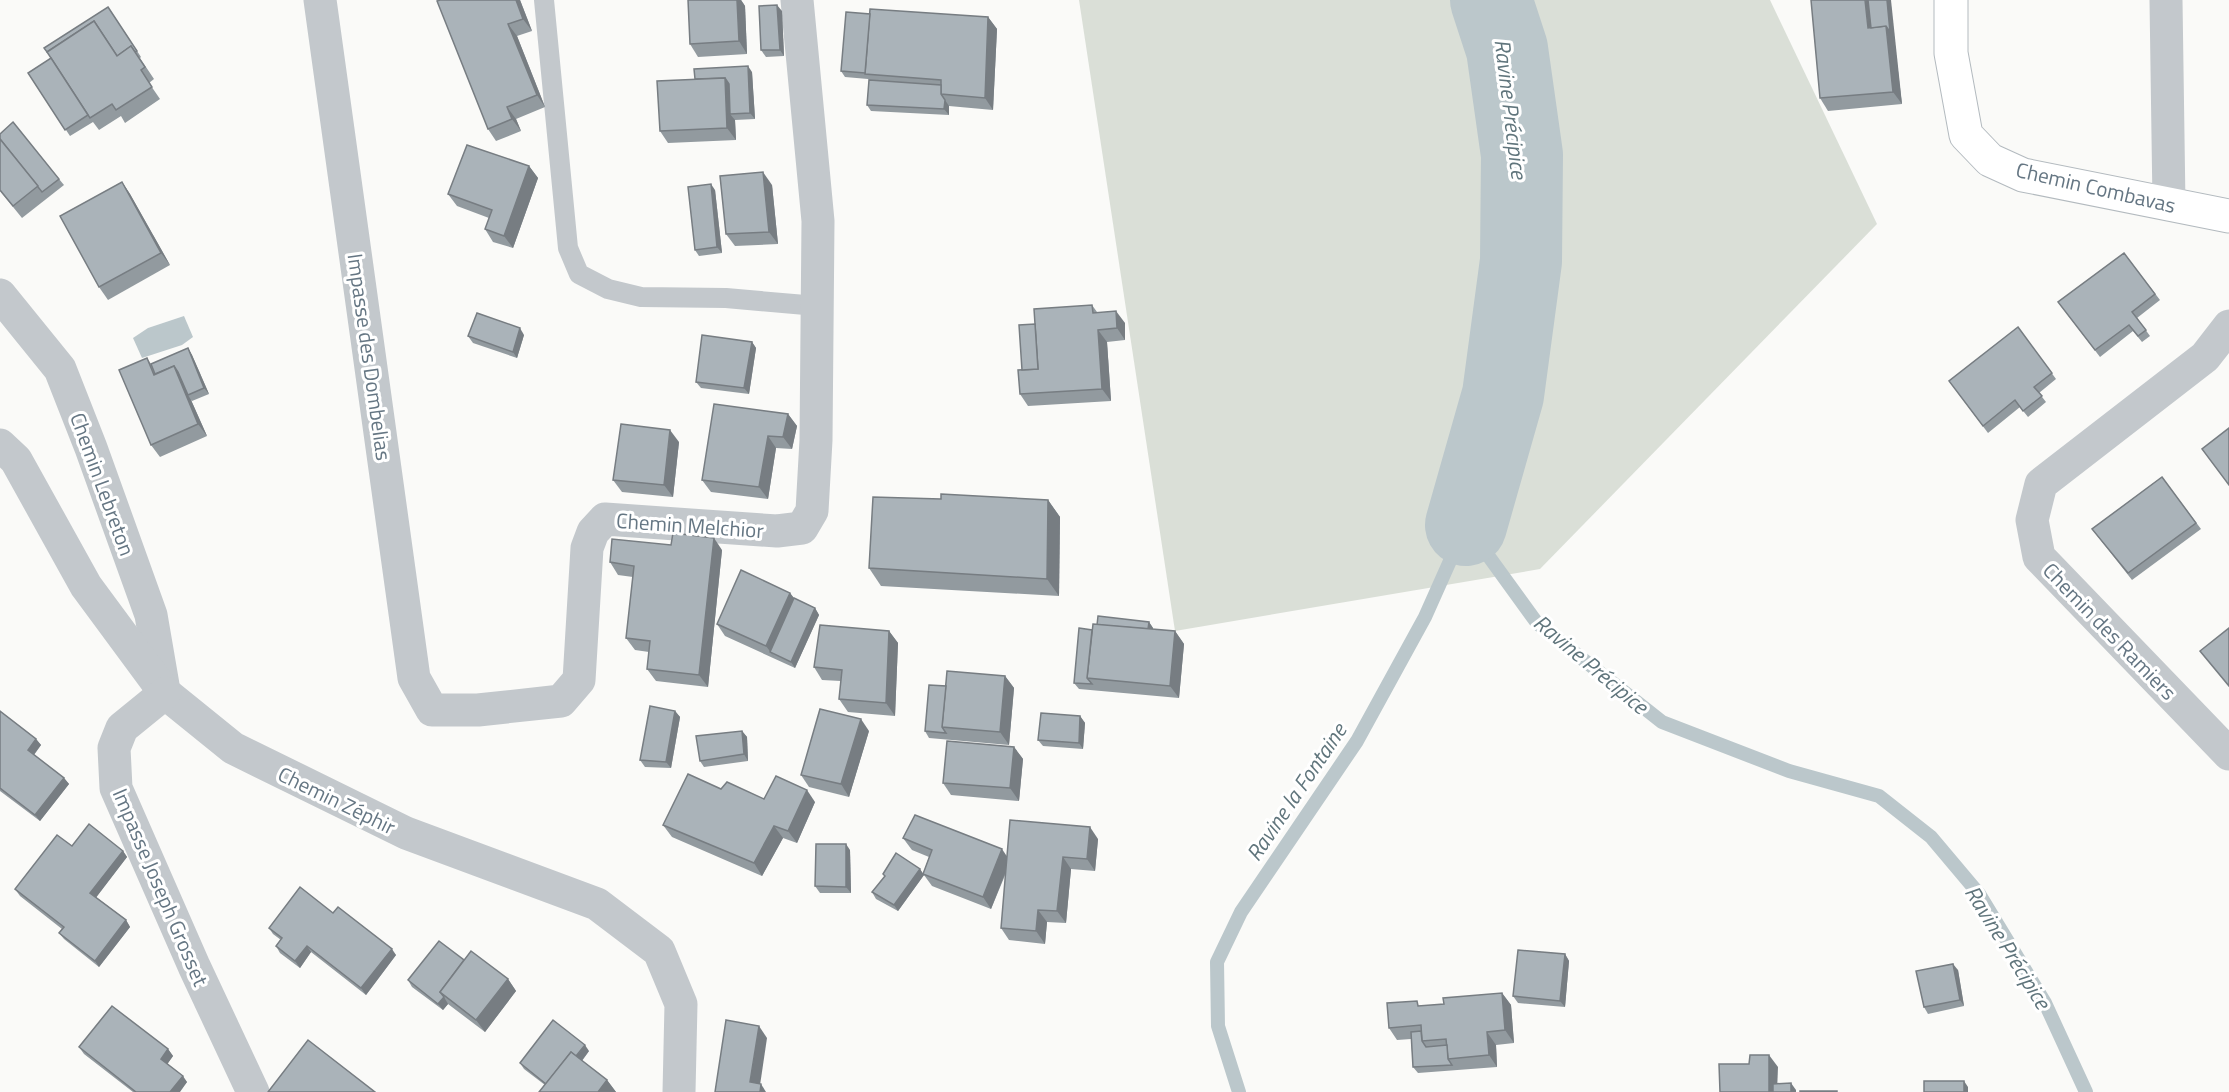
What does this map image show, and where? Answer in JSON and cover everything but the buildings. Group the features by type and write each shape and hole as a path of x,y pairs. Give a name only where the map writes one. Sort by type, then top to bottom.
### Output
{"street":[{"name":"Impasse des Dombelias","path":"320,0 414,678 432,710"},
{"name":"Chemin Melchior","path":"432,710 478,710 561,701 579,680 587,549 593,531 605,519 777,531 802,528 812,511 816,440 818,221 797,0"},
{"name":"Chemin Combavas","path":"1952,0 1952,53 1966,135 1990,160 2023,174 2229,216"},
{"path":"2166,0 2169,204"},
{"name":"Chemin Lebreton","path":"0,295 60,369 151,615 165,693"},
{"name":"Chemin des Ramiers","path":"2229,326 2205,357 2041,484 2032,520 2039,557 2229,754"},
{"name":"Chemin Zéphir","path":"0,445 16,460 86,586 165,693 233,748 406,833 597,904 659,951 681,1004 679,1092"},
{"name":"Impasse Joseph Grosset","path":"165,693 122,728 114,748 116,788 194,966 253,1092"}],"lane":[{"path":"544,0 568,248 579,274 608,289 641,297 726,298 817,306"}],"shaded area":[{"path":"1079,0 1770,0 1877,224 1540,569 1175,631"},
{"path":"184,316 193,337 182,345 142,358 133,338 148,328"}],"waterway":[{"name":"Ravine Précipice","path":"1466,525 1503,395 1521,261 1522,155 1507,49 1491,0"},
{"name":"Ravine Précipice","path":"1239,1092 1218,1026 1217,962 1241,912 1357,741 1425,617 1466,525 1537,623 1662,722 1789,771 1879,796 1931,837 1979,894 2045,1003 2086,1092"}],"water label":[{"name":"Ravine la Fontaine","path":"1296,792"}]}
